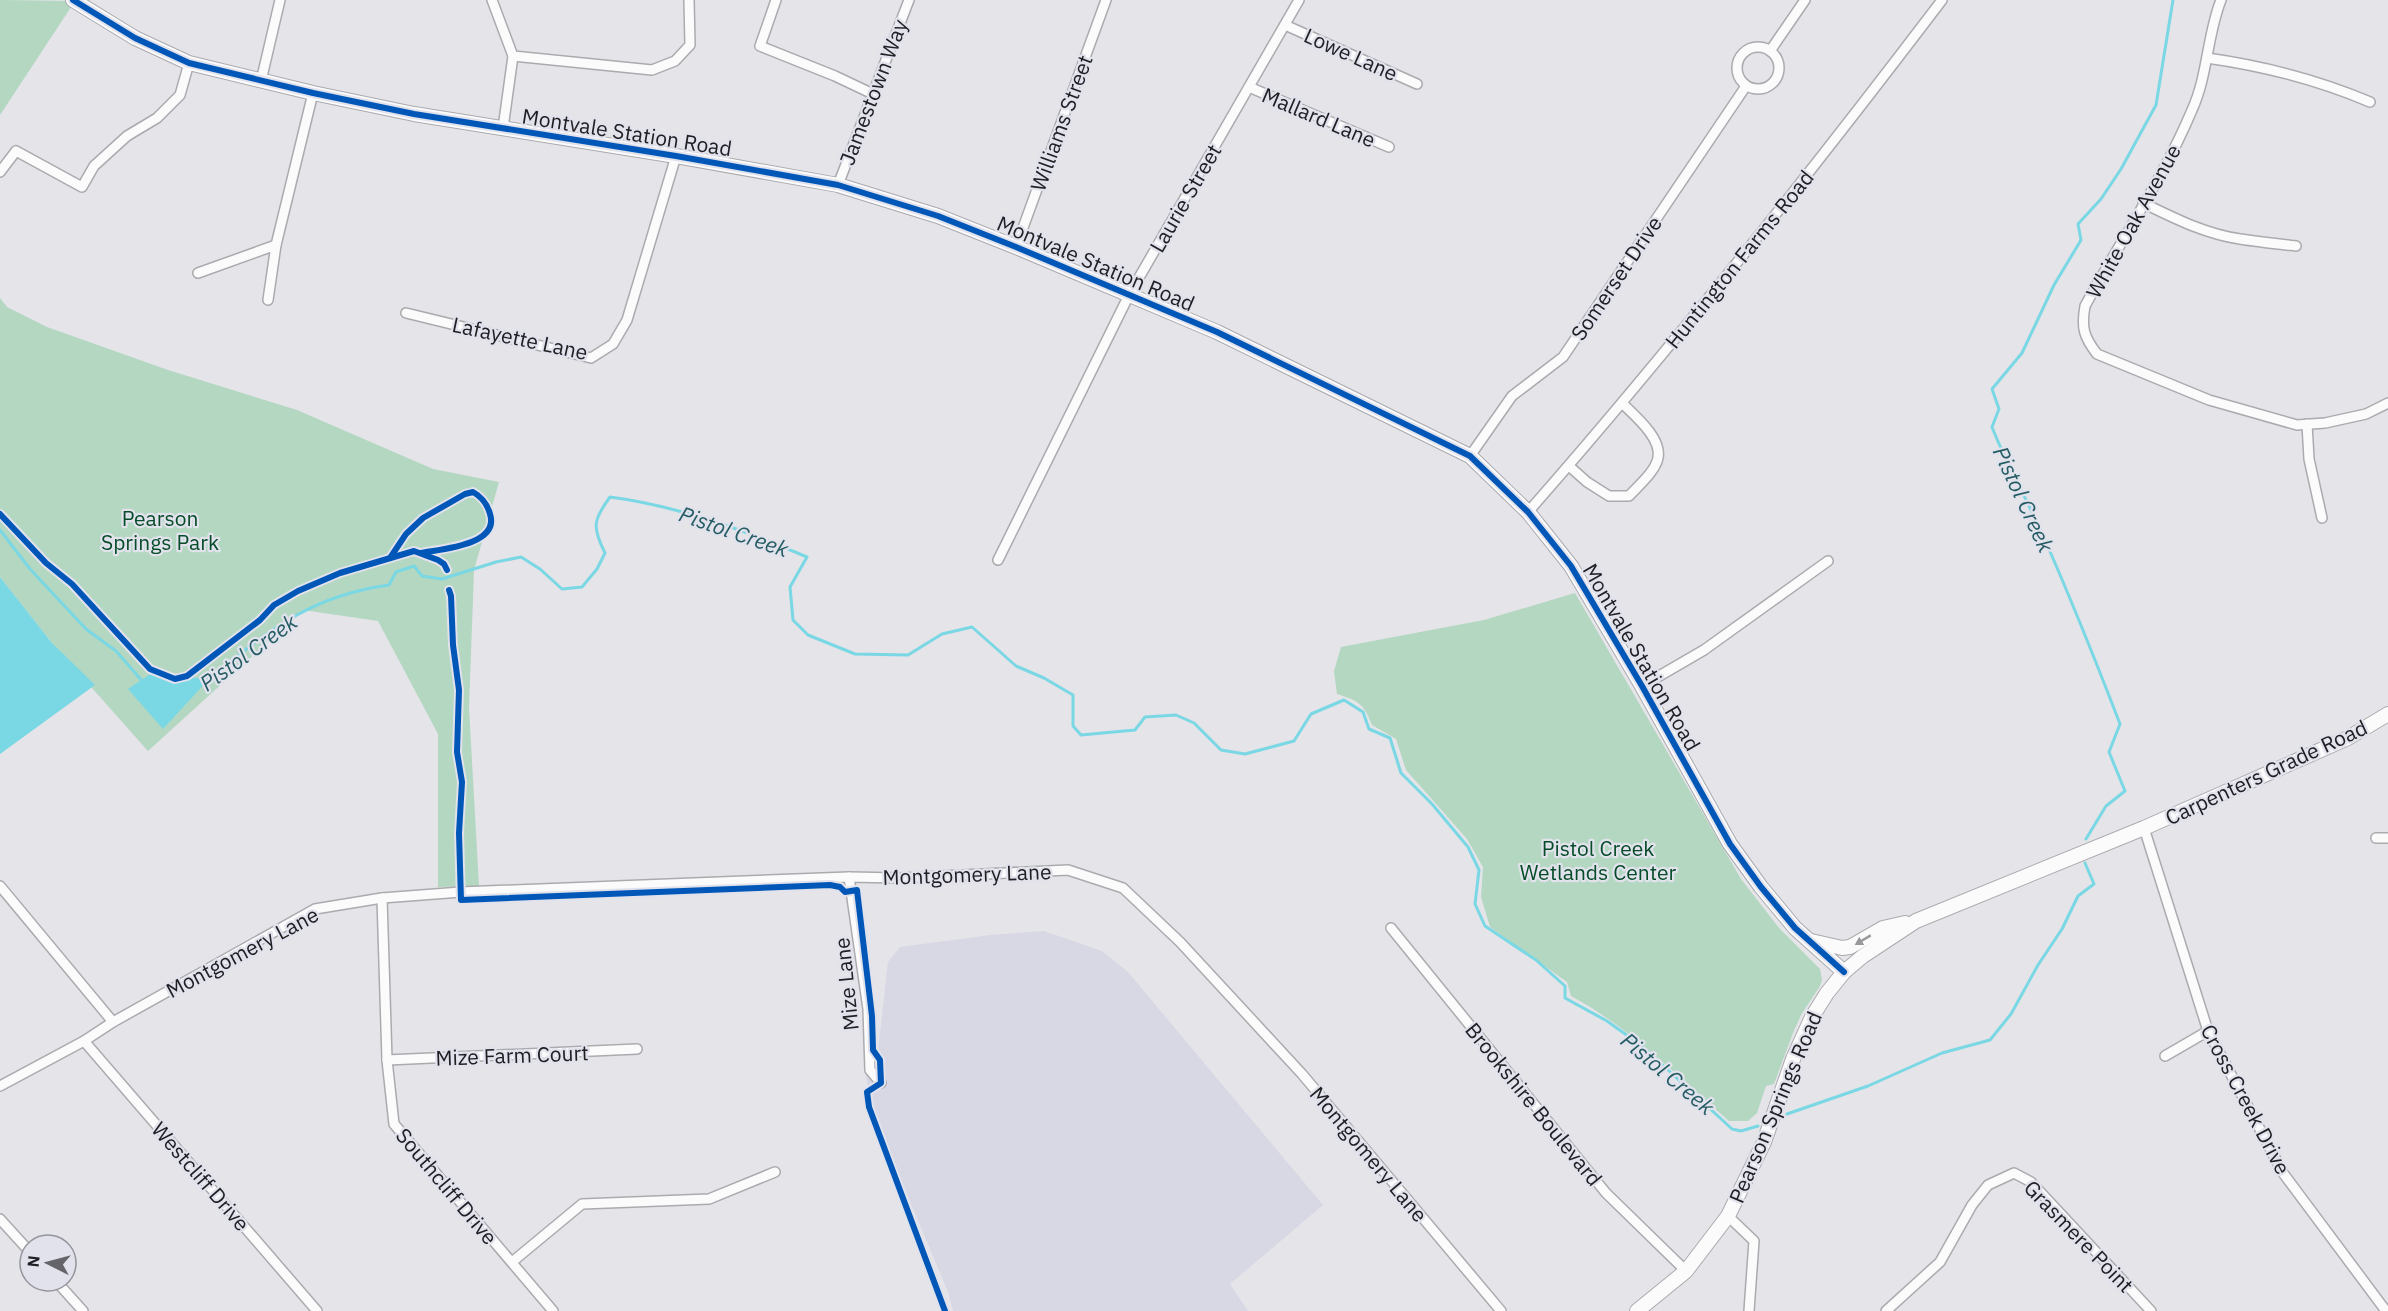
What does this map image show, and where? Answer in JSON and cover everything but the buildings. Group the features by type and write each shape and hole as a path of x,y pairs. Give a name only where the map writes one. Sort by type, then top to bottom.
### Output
{"street":[{"name":"Montvale Station Road","path":"73,0 135,38 189,63 261,81 414,114 676,156 838,185 938,216 1217,332 1470,456 1528,512 1572,567 1642,686 1730,844 1795,928 1844,972"},
{"path":"261,81 280,0"},
{"path":"492,0 513,56 503,128"},
{"path":"513,56 652,70 675,61 690,45 689,0"},
{"path":"776,0 760,46 873,94"},
{"name":"Jamestown Way","path":"838,185 909,0"},
{"name":"Williams Street","path":"1016,247 1106,0"},
{"name":"Laurie Street","path":"998,560 1129,295 1299,0"},
{"path":"1770,51 1805,0"},
{"name":"Huntington Farms Road","path":"1528,512 1726,279 1942,0"},
{"name":"White Oak Avenue","path":"2221,0 2212,23 2207,58 2194,107 2176,146 2085,306 2082,322 2088,342 2097,354 2209,400 2297,425 2325,423 2366,414 2388,403"},
{"name":"Lowe Lane","path":"1285,25 1417,84"},
{"path":"1760,47 1770,51 1777,60 1779,70 1775,81 1767,88 1756,90 1746,86 1738,78 1736,66 1740,56 1749,49 1760,47"},
{"path":"2207,58 2250,64 2329,85 2370,102"},
{"path":"0,172 16,151 82,187 94,166 127,136 158,118 180,95 189,63"},
{"name":"Somerset Drive","path":"1470,456 1512,396 1563,357 1746,86"},
{"name":"Mallard Lane","path":"1250,87 1389,147"},
{"path":"268,300 276,245 313,93"},
{"name":"Lafayette Lane","path":"406,314 591,357 613,344 627,320 676,156"},
{"path":"2143,202 2178,221 2213,233 2238,239 2296,246"},
{"path":"198,273 276,245"},
{"path":"1569,466 1587,482 1609,496 1629,496 1649,474 1658,458 1656,443 1622,403"},
{"path":"2307,424 2309,459 2322,518"},
{"path":"1642,686 1704,650 1828,561"},
{"name":"Carpenters Grade Road","path":"2144,828 2348,738 2388,714"},
{"path":"1844,972 1887,939 1916,921 2144,828"},
{"name":"Cross Creek Drive","path":"2144,828 2208,1031 2283,1173 2386,1311"},
{"path":"2376,838 2388,838"},
{"name":"Montgomery Lane","path":"0,1086 84,1041 113,1022 315,909 382,898 461,892 849,877 900,878 1068,870 1124,888 1180,942 1302,1074 1501,1311"},
{"name":"Mize Lane","path":"849,877 868,1009 870,1070 881,1083"},
{"path":"0,886 113,1022"},
{"name":"Southcliff Drive","path":"382,898 387,1060 394,1124 554,1311"},
{"path":"1809,940 1842,948 1850,947 1884,928 1916,921"},
{"name":"Brookshire Boulevard","path":"1391,928 1606,1193 1686,1271"},
{"name":"Pearson Springs Road","path":"1749,1311 1754,1241 1728,1216 1764,1142 1804,1032 1827,993 1844,972"},
{"path":"2165,1056 2208,1031"},
{"name":"Westcliff Drive","path":"84,1041 317,1311"},
{"name":"Mize Farm Court","path":"387,1060 637,1049"},
{"path":"512,1262 582,1204 709,1198 775,1172"},
{"name":"Grasmere Point","path":"1886,1311 1940,1262 1972,1205 1988,1185 2014,1173 2031,1182 2151,1311"},
{"path":"1637,1311 1686,1271 1728,1216"},
{"path":"0,1219 18,1239"},
{"path":"67,1293 83,1311"}],"shaded area":[{"path":"1044,931 1102,951 1128,972 1323,1205 1230,1284 1248,1311 953,1311 948,1292 877,1123 870,1099 864,1063 878,1051 888,962 900,947 991,935"}],"green space":[{"path":"0,0 75,1 0,115"},
{"name":"Pearson Springs Park","path":"0,298 7,307 47,327 168,370 297,410 433,469 499,482 474,570 469,708 479,886 438,887 438,734 378,621 303,610 148,751 52,643 0,577"},
{"name":"Pistol Creek Wetlands Center","path":"1575,593 1741,879 1779,928 1820,969 1822,980 1820,986 1801,1015 1774,1084 1766,1086 1757,1113 1748,1121 1729,1121 1634,1038 1571,996 1567,982 1490,927 1481,897 1483,867 1467,839 1406,770 1396,739 1372,725 1360,704 1337,694 1334,671 1341,647 1484,620"}],"water":[{"path":"0,577 52,643 95,685 0,754"},
{"path":"155,671 208,680 163,729 128,689"}],"waterway":[{"name":"Pistol Creek","path":"2086,839 2106,806 2125,791 2109,752 2120,724 2051,555 1992,427 1999,409 1992,389 2022,353 2054,285 2081,240 2078,224 2101,199 2121,169 2156,105 2173,0"},
{"name":"Pistol Creek","path":"205,682 289,619 335,598 360,590 389,585 396,572 414,566 422,576 442,579 496,562 521,557 540,569 562,589 582,587 597,569 605,553 598,537 596,524 600,512 610,497 661,506 710,520 807,557 790,587 793,620 808,635 855,654 908,655 942,634 972,627 1016,666 1044,678 1073,695 1073,726 1081,735 1135,730 1145,717 1176,715 1194,723 1221,750 1245,754 1294,741 1311,714 1344,700 1363,712 1369,729 1390,738 1401,773 1432,804 1468,847 1479,870 1475,904 1485,926 1536,960 1565,986 1565,998 1607,1021 1642,1046 1732,1129 1741,1131 1758,1126"},
{"name":"Pistol Creek","path":"0,530 30,569 86,629 116,651 143,682"},
{"name":"Pistol Creek","path":"1787,1114 1868,1086 1942,1053 1990,1040 2011,1014 2038,965 2062,929 2078,896 2094,884 2085,863"}],"cycle path":[{"path":"73,0 135,38 189,63 313,93 414,114 676,156 838,185 938,216 1217,332 1470,456 1528,512 1571,566 1642,686 1730,844 1761,887 1795,928 1844,972"},
{"path":"390,558 406,534 423,518 465,494 473,492 484,501 490,514 491,524 486,533 467,544 421,553"},
{"path":"0,514 46,563 72,584 150,669 175,679 187,676 260,620 274,605 298,591 340,573 414,551 438,560 447,570"},
{"path":"449,590 459,690 457,752 462,782 459,833 461,900 830,885 840,887 845,892 857,890 872,1016 873,1050 880,1060 881,1083 867,1092 869,1107 945,1311"}]}
